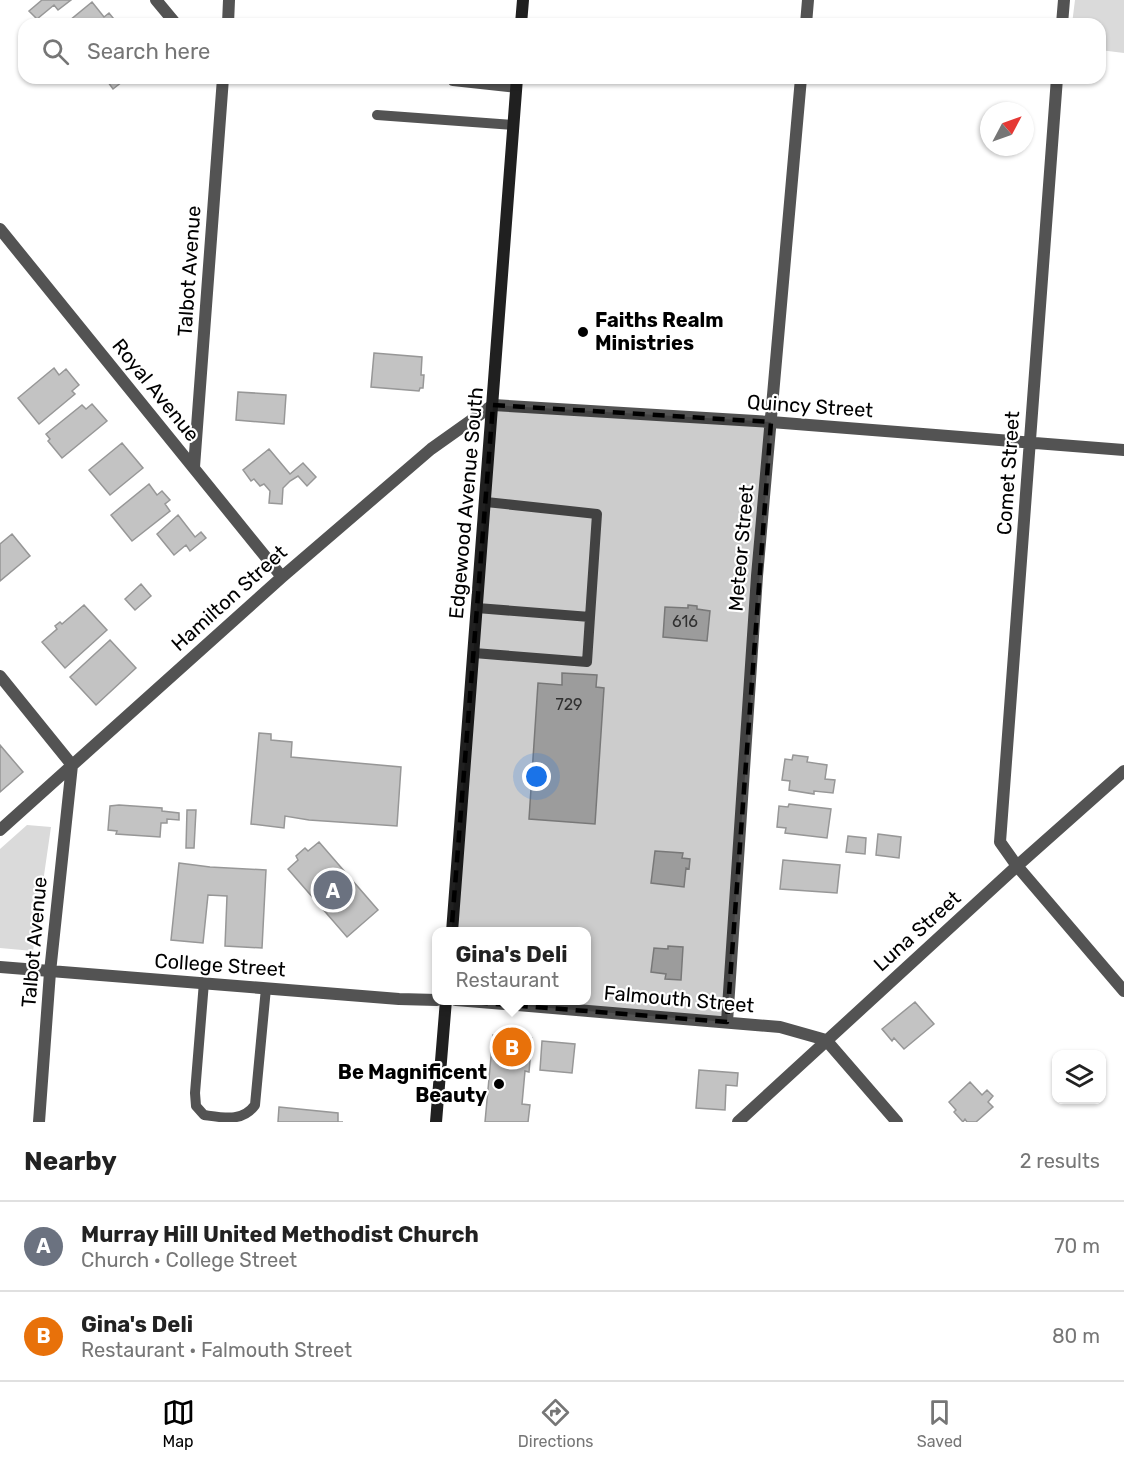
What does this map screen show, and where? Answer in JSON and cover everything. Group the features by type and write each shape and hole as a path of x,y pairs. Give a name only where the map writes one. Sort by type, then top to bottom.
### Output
{"main road":[{"path":"522,18 523,0"},
{"name":"Edgewood Avenue South","path":"452,927 517,84"},
{"path":"436,1122 446,1005"}],"street":[{"path":"156,0 171,18"},
{"path":"228,18 230,0"},
{"path":"806,18 808,0"},
{"path":"1062,18 1064,0"},
{"name":"Talbot Avenue","path":"194,467 223,84"},
{"name":"Meteor Street","path":"727,1022 757,576 800,84"},
{"name":"Comet Street","path":"1057,84 1048,184 1000,842 1017,866 1124,991"},
{"name":"Royal Avenue","path":"0,229 282,577"},
{"name":"Quincy Street","path":"493,405 771,422 1124,450"},
{"name":"Hamilton Street","path":"0,831 282,577 431,449 493,405"},
{"path":"0,676 72,765"},
{"name":"Talbot Avenue","path":"39,1122 50,972 72,765"},
{"name":"Luna Street","path":"738,1122 1124,771"},
{"name":"College Street","path":"0,967 432,1000"},
{"name":"Falmouth Street","path":"518,1005 780,1026 826,1040"},
{"path":"826,1040 897,1122"}],"lane":[{"path":"377,115 514,125"},
{"path":"474,653 587,662 597,514 486,502"},
{"path":"477,608 590,617"},
{"path":"204,982 195,1093 196,1106 204,1115 239,1119 249,1115 255,1105 266,988"}],"highlighted area":[{"path":"493,405 771,422 727,1022 446,1000"}],"shaded area":[{"path":"1075,0 1124,0 1124,53 1106,51 1106,18 1073,18"},
{"path":"27,825 51,827 33,951 0,948 0,849"}],"building":[{"path":"42,0 71,0 58,10 54,5 38,18 29,11"},
{"path":"92,2 104,17 109,13 113,18 73,18"},
{"path":"109,84 119,84 113,89"},
{"path":"374,353 422,357 423,388 419,391 371,387"},
{"path":"54,368 59,375 66,369 79,385 72,391 75,394 39,424 18,398"},
{"path":"238,392 286,395 284,424 236,420"},
{"path":"92,404 107,421 62,458 48,441 50,439 46,434 82,405 86,409"},
{"path":"122,443 143,468 110,495 89,470"},
{"path":"269,449 290,474 303,463 316,477 307,486 298,476 290,481 283,488 282,504 269,503 270,491 264,484 260,486 254,479 251,481 243,470"},
{"path":"149,484 157,495 162,491 170,500 165,504 170,511 132,541 111,515"},
{"path":"178,515 195,537 201,532 206,538 190,551 186,545 174,555 157,534"},
{"path":"12,534 30,556 0,581 0,544"},
{"path":"141,584 151,596 135,610 125,599"},
{"path":"84,605 107,630 65,668 42,642 57,629 55,626 60,622 62,624"},
{"path":"688,605 710,611 707,641 663,637 665,607 688,608"},
{"path":"110,640 136,668 96,705 70,677"},
{"path":"562,673 597,675 596,687 604,688 595,824 529,819 538,683 562,685"},
{"path":"259,733 271,734 271,740 292,742 291,757 401,767 397,826 309,820 285,816 284,828 251,824"},
{"path":"0,745 23,772 0,792"},
{"path":"793,755 808,757 807,762 827,765 825,779 835,780 833,793 814,791 814,794 789,790 790,781 782,780 785,759 792,760"},
{"path":"789,804 831,809 827,838 785,833 786,828 777,827 779,806 788,807"},
{"path":"110,806 162,808 162,811 179,813 179,820 167,819 167,823 161,823 160,837 116,834 117,831 108,830"},
{"path":"187,810 196,810 194,848 186,848"},
{"path":"878,834 901,837 899,858 876,855"},
{"path":"848,836 866,838 865,854 846,852"},
{"path":"319,842 378,910 347,937 288,869 298,860 296,856 305,848 308,851"},
{"path":"655,851 683,853 682,858 690,859 689,869 686,868 684,887 651,883"},
{"path":"783,860 840,865 837,893 780,889"},
{"path":"179,863 266,870 262,948 225,946 227,896 208,895 203,943 171,940"},
{"path":"668,946 683,947 681,980 665,979 666,974 651,972 654,948 668,949"},
{"path":"915,1002 934,1024 904,1049 894,1038 892,1041 882,1029"},
{"path":"493,1035 532,1038 529,1072 525,1071 522,1104 530,1105 528,1122 485,1122"},
{"path":"542,1041 575,1044 572,1073 540,1070"},
{"path":"699,1070 738,1073 737,1086 726,1085 725,1110 696,1108"},
{"path":"970,1082 982,1095 987,1090 993,1096 988,1102 993,1107 976,1122 967,1122 965,1119 963,1122 949,1102"},
{"path":"279,1107 338,1113 338,1122 278,1122"}],"place":[{"name":"Faiths Realm Ministries","path":"583,332"},
{"name":"Murray Hill United Methodist Church","path":"333,890"},
{"name":"Gina's Deli","path":"512,1047"},
{"name":"Be Magnificent Beauty","path":"499,1084"}]}
